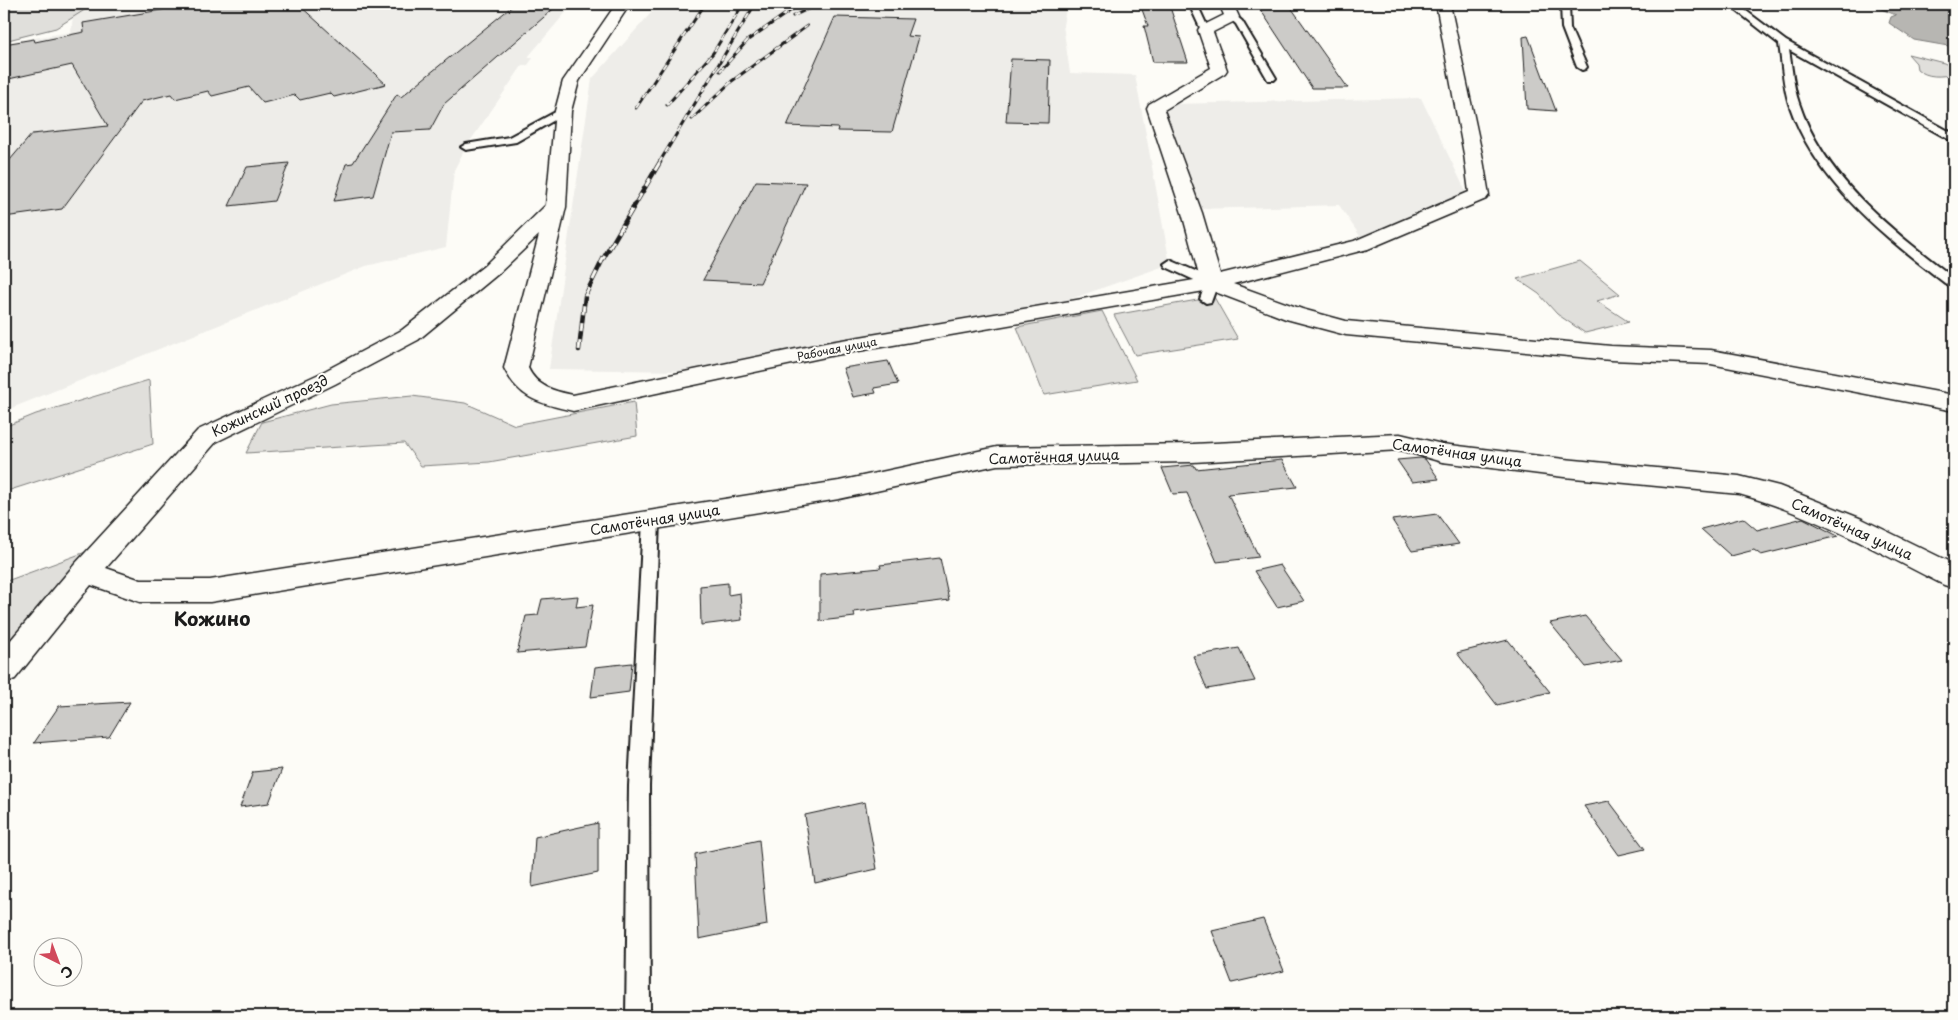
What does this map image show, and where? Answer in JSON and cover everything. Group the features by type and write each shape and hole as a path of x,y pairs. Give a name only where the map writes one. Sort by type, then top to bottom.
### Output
{"street":[{"name":"Рабочая улица","path":"623,4 571,81 563,111 556,207 516,368 520,378 538,395 572,402 830,349 1209,291"},
{"path":"1209,291 1361,245 1479,195 1473,154 1443,4"},
{"path":"1209,291 1192,213 1161,113 1155,108 1220,70 1204,30 1229,10"},
{"name":"Кожинский проезд","path":"4,670 85,572 207,436 327,379 410,335 491,270 556,207"},
{"path":"1209,291 1346,328 1602,353 1711,357 1954,403"},
{"name":"Самотёчная улица","path":"85,572 140,591 210,591 839,490 997,456 1193,453 1400,442 1442,453 1564,468 1739,485 1770,493 1852,526 1954,577"}],"lane":[{"path":"367,6 381,4"},
{"path":"1193,4 1204,30"},
{"path":"1565,4 1566,28 1582,67"},
{"path":"1732,4 1783,44 1954,138"},
{"path":"1229,10 1239,23 1271,78"},
{"path":"1783,44 1793,103 1808,134 1826,164 1864,210 1904,246 1954,284"},
{"path":"466,147 512,140 563,111"},
{"path":"1170,264 1209,291"},
{"path":"638,1016 639,786 651,521"}],"shaded area":[{"path":"16,4 94,4 56,28 4,41 4,12"},
{"path":"94,4 573,4 528,57 533,58 528,65 522,66 466,147 454,170 446,247 366,266 4,411 4,43 71,32 73,16"},
{"path":"659,4 1067,4 1063,25 1070,73 1135,75 1170,264 1068,300 682,371 549,369 592,79"},
{"path":"1869,4 1954,4 1954,47 1914,40 1889,23 1891,17 1896,15"},
{"path":"1908,54 1944,63 1954,68 1954,74 1939,76 1925,74 1917,69 1916,63"},
{"path":"1421,98 1466,192 1362,239 1339,205 1198,209 1165,113 1174,104"},
{"path":"1580,261 1620,294 1597,301 1629,322 1585,333 1557,314 1539,294 1517,279"},
{"path":"1214,297 1238,339 1135,355 1114,315"},
{"path":"1102,311 1137,380 1044,395 1017,327"},
{"path":"149,380 153,444 4,492 4,427 36,414"},
{"path":"412,396 465,403 515,425 634,402 637,436 489,462 421,466 404,443 246,453 262,422 331,404"},
{"path":"91,550 4,651 4,582"}],"building":[{"path":"197,4 298,4 386,84 334,97 330,93 300,100 295,95 263,103 249,87 212,96 208,91 175,99 171,94 142,101 62,209 4,217 4,167 32,134 108,126 72,65 4,80 4,44 34,39 35,42 84,32 83,23"},
{"path":"515,4 559,4 444,104 430,130 391,132 373,196 334,201 346,164 353,163 397,94 401,97"},
{"path":"1140,4 1169,4 1188,62 1153,62 1144,26 1148,26"},
{"path":"1258,6 1290,6 1348,88 1312,88"},
{"path":"835,17 913,19 907,36 919,37 892,132 837,131 838,128 787,126"},
{"path":"1528,36 1556,111 1527,109 1523,37"},
{"path":"1011,59 1050,60 1048,123 1006,122"},
{"path":"289,163 274,201 229,206 247,167"},
{"path":"756,181 806,183 760,283 703,280"},
{"path":"888,361 898,384 874,388 876,393 853,397 843,368"},
{"path":"1425,459 1439,479 1412,482 1397,460"},
{"path":"1282,460 1297,487 1228,494 1259,557 1217,562 1187,493 1173,494 1162,468 1194,465 1196,469"},
{"path":"1437,514 1459,544 1412,551 1392,520"},
{"path":"1743,518 1757,530 1803,518 1838,536 1761,555 1754,550 1731,556 1701,529"},
{"path":"940,558 949,600 854,612 855,617 820,621 820,574 881,568 880,565"},
{"path":"1280,565 1304,601 1277,607 1254,571"},
{"path":"728,583 728,595 740,593 742,620 701,625 700,586"},
{"path":"578,596 576,607 593,605 585,647 517,653 526,616 538,615 542,599"},
{"path":"1585,616 1622,660 1586,667 1550,623"},
{"path":"1508,640 1550,692 1497,705 1457,653"},
{"path":"1239,648 1255,681 1207,689 1193,656"},
{"path":"632,663 629,692 591,697 595,667"},
{"path":"130,702 109,737 34,743 59,706"},
{"path":"282,769 269,803 240,807 253,772"},
{"path":"1609,801 1645,849 1619,855 1584,806"},
{"path":"865,802 877,869 815,883 805,815"},
{"path":"598,823 598,873 532,887 535,837"},
{"path":"759,840 767,925 699,939 695,854"},
{"path":"1263,919 1284,971 1232,983 1212,931"}],"railway":[{"path":"636,108 705,4"},
{"path":"667,105 713,53 743,4"},
{"path":"659,163 755,4"},
{"path":"720,71 748,40 800,4"},
{"path":"793,16 819,4"},
{"path":"692,119 732,81 807,26"},
{"path":"579,350 585,296 603,259 660,162"}],"district":[{"name":"Кожино","path":"212,619"}]}
